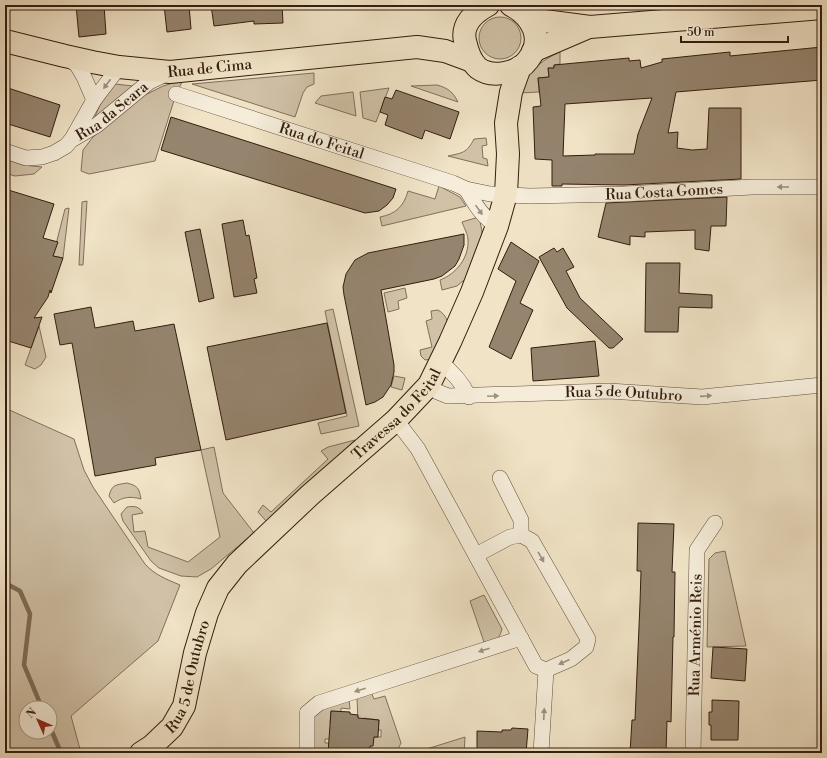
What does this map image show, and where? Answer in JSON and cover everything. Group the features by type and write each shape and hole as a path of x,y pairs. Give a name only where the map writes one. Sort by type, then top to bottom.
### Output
{"main road":[{"name":"Rua de Cima","path":"417,47 443,36 488,5"},
{"path":"506,123 510,92 527,59 535,39 534,28 529,19 523,12 511,5"},
{"path":"529,19 590,27 822,8"},
{"path":"471,18 465,28 464,38 466,48 496,93 506,123"},
{"name":"Rua de Cima","path":"5,41 65,56 120,67 170,72 417,47 445,51 479,66 504,74 527,59 590,27"},
{"name":"Travessa do Feital","path":"218,588 237,564 310,495 396,420 429,386 472,292 497,226 506,194 508,154 506,123"},
{"name":"Rua 5 de Outubro","path":"141,753 152,746 172,727 184,706 195,653 206,614 218,588"}],"street":[{"name":"Rua da Seara","path":"65,56 77,65 94,100"},
{"name":"Rua da Seara","path":"72,139 94,100 120,67"},
{"name":"Rua da Seara","path":"72,139 96,125 149,82 170,72"},
{"name":"Rua do Feital","path":"176,94 363,153 453,183 466,189 490,194 506,194"},
{"path":"5,151 26,158 42,157 54,153 66,146 72,139"},
{"name":"Rua Costa Gomes","path":"506,194 530,196 597,195 752,187 822,187"},
{"path":"466,189 479,211 497,226"},
{"path":"440,362 458,377 465,387 469,397"},
{"name":"Rua 5 de Outubro","path":"429,386 448,396 469,397 609,391 702,396 822,385"},
{"path":"396,420 418,449 536,666 546,670 571,659 586,647 588,639 532,541 521,535 510,537 476,555"},
{"path":"500,478 521,520 521,535"},
{"name":"Rua Arménio Reis","path":"693,753 697,550 715,523"},
{"path":"307,753 307,713 319,703 521,638"},
{"path":"541,753 546,670"}],"shaded area":[{"path":"534,5 554,5 555,16 538,9"},
{"path":"500,17 515,23 521,38 515,53 500,59 485,53 479,38 485,23"},
{"path":"560,52 560,64 554,65 554,68 548,68 549,77 538,78 539,92 519,93 535,68"},
{"path":"314,73 314,84 307,87 303,93 295,117 192,84"},
{"path":"183,80 176,94 155,161 89,174 81,171 83,150 93,137 143,96 163,86"},
{"path":"115,84 133,86 93,121 100,105"},
{"path":"437,85 450,91 458,102 411,86"},
{"path":"389,88 376,122 363,118 360,92"},
{"path":"353,92 356,116 315,103 321,96"},
{"path":"486,138 487,145 482,146 483,158 487,159 488,166 448,156 464,152 474,139"},
{"path":"5,159 23,165 42,167 34,174 15,176 5,173"},
{"path":"439,186 460,197 466,206 382,226 380,217 391,214 402,205 408,191 435,199"},
{"path":"87,201 83,265 79,265 82,202"},
{"path":"69,208 63,258 53,256 65,209"},
{"path":"479,217 482,231 482,246 469,276 457,286 442,290 440,280 451,274 456,269 464,259 468,247 467,233 462,222"},
{"path":"405,288 407,298 398,301 399,309 388,312 384,293"},
{"path":"333,309 359,426 321,434 318,423 347,416 325,311"},
{"path":"438,310 444,315 447,321 446,333 432,359 425,360 421,356 420,350 432,347 426,321 432,319 431,311"},
{"path":"39,326 46,357 41,365 35,369 25,365"},
{"path":"394,376 405,378 402,390 391,387"},
{"path":"5,408 74,439 84,470 93,487 145,564 165,579 180,585 158,641 71,716 81,753 5,753"},
{"path":"355,440 267,522 258,512 263,505 271,512 328,459 321,451 328,447"},
{"path":"214,447 223,493 254,533 211,569 197,577 181,576 159,568 151,561 123,521 121,514 127,507 140,509 143,513 132,515 134,532 145,531 148,547 188,562 220,537 201,450"},
{"path":"127,483 134,485 137,488 140,492 141,499 120,499 114,503 109,496 113,487"},
{"path":"725,551 746,646 707,647 709,559 715,553"},
{"path":"484,595 502,629 496,640 488,642 484,642 470,601"},
{"path":"371,692 374,699 385,696 401,743 396,753 370,753 364,751 374,737 381,737 381,730 378,730 379,720 364,718 358,723 357,698"},
{"path":"349,699 350,709 341,708 341,712 331,711 330,723 334,723 333,739 325,739 325,743 329,743 328,753 309,753 310,721 318,707"},
{"path":"465,737 464,753 414,753"}],"building":[{"path":"76,5 104,5 106,34 79,37"},
{"path":"164,5 189,5 191,29 167,32"},
{"path":"211,5 282,5 283,23 254,24 254,21 214,26"},
{"path":"822,47 822,80 676,92 668,133 678,132 677,148 692,150 707,149 709,108 741,108 741,179 624,185 562,184 562,186 552,186 552,160 535,159 533,107 541,106 538,78 549,77 548,68 554,68 554,65 629,58 629,61 640,60 641,68 662,62 662,59 730,52 730,56","holes":["652,98 638,134 634,154 563,156 565,104"]},
{"path":"5,87 60,105 50,137 5,123"},
{"path":"396,90 459,112 450,139 425,130 422,139 385,125 388,115 380,112 385,97 392,99"},
{"path":"171,117 396,189 393,198 379,211 365,213 161,150"},
{"path":"5,189 54,204 43,238 58,242 53,256 63,258 51,293 50,290 48,297 34,318 42,317 31,348 5,340"},
{"path":"727,197 726,226 711,226 709,251 695,249 695,230 645,232 645,237 630,236 630,245 598,237 606,203"},
{"path":"243,220 246,236 249,235 257,278 254,279 257,293 234,297 222,224"},
{"path":"200,229 214,298 199,302 185,232"},
{"path":"464,234 464,245 459,259 455,266 442,276 381,290 394,372 391,385 383,397 366,405 344,295 343,287 346,274 355,260 368,253"},
{"path":"511,242 539,261 520,303 533,310 511,359 489,347 516,281 498,269"},
{"path":"554,248 557,252 563,248 574,267 566,271 580,298 623,339 613,348 609,348 567,308 539,257"},
{"path":"646,263 680,263 679,293 712,295 712,308 679,307 678,332 645,332"},
{"path":"91,307 95,328 133,321 135,331 174,324 201,450 155,458 156,465 95,476 72,343 60,345 54,314"},
{"path":"327,323 346,413 226,440 207,347"},
{"path":"595,341 599,376 533,381 531,348"},
{"path":"638,523 674,524 672,572 675,572 674,637 671,722 667,721 666,753 630,753 632,720 635,720 640,603 641,571 637,571"},
{"path":"713,647 747,649 745,681 711,678"},
{"path":"712,700 739,701 738,740 711,740 709,712 712,712"},
{"path":"331,711 350,712 350,714 358,715 358,718 379,720 378,737 374,737 373,746 370,746 370,753 328,753"},
{"path":"512,728 528,729 526,753 477,753 477,731 502,732 502,730 511,730"}],"waterway":[{"path":"5,583 20,591 30,614 24,665 39,700"},
{"path":"56,740 61,753"}]}
